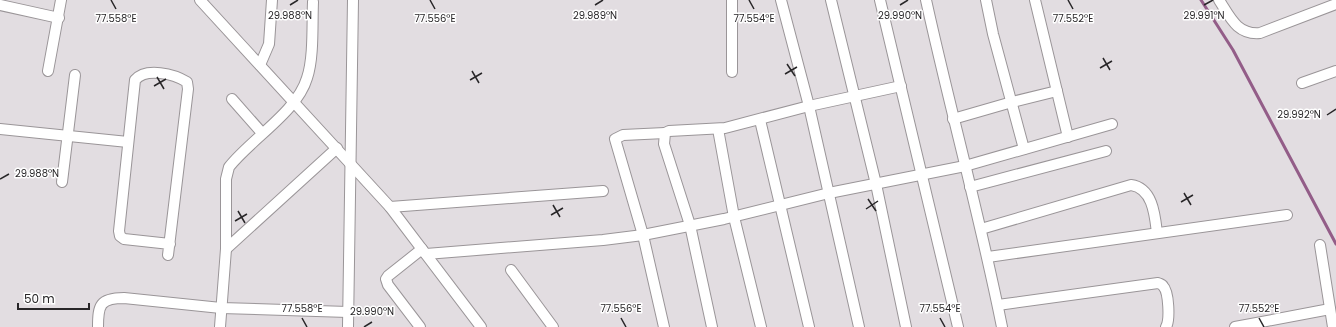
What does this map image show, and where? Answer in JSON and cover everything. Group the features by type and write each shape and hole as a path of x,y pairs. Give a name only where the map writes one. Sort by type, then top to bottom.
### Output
{"street":[{"path":"48,71 61,0"},
{"path":"200,0 390,207 481,327"},
{"path":"260,65 269,44 272,0"},
{"path":"348,327 353,0"},
{"path":"732,0 732,72"},
{"path":"781,0 809,106 859,327"},
{"path":"831,0 856,97 876,184 906,327"},
{"path":"880,0 958,327"},
{"path":"926,0 953,119 988,257 1002,327"},
{"path":"986,0 1024,149"},
{"path":"1035,0 1068,137"},
{"path":"1219,0 1236,26 1251,34 1260,33 1336,4"},
{"path":"220,327 226,249 226,179 229,167 295,102 305,85 309,70 312,2"},
{"path":"0,5 17,4 58,18"},
{"path":"1302,83 1336,71"},
{"path":"168,255 170,244 188,89 187,82 180,78 148,72 140,74 135,80 119,230 120,236 124,239 170,244"},
{"path":"62,182 66,135 75,75"},
{"path":"664,327 643,235 615,139 623,135 665,134 669,131 718,129 760,120 809,106 901,86"},
{"path":"953,119 1057,91"},
{"path":"232,99 262,133"},
{"path":"760,120 809,327"},
{"path":"420,327 388,285 386,279 388,276 424,252 603,240 643,235 734,217 829,193 965,166 1112,124"},
{"path":"0,129 128,142"},
{"path":"718,129 734,217 761,327"},
{"path":"665,134 664,144 690,225 712,327"},
{"path":"226,249 337,148"},
{"path":"970,187 1106,152"},
{"path":"981,229 1131,185 1142,189 1151,202 1155,213 1157,233"},
{"path":"390,207 603,192"},
{"path":"988,257 1287,215"},
{"path":"1320,246 1333,327"},
{"path":"511,270 553,327"},
{"path":"998,305 1158,282 1164,286 1167,294 1169,320 1167,327"},
{"path":"98,327 98,310 102,303 111,298 221,308 348,312"},
{"path":"1235,327 1330,309"}],"waterway":[{"path":"1201,0 1233,50 1336,244"}]}
